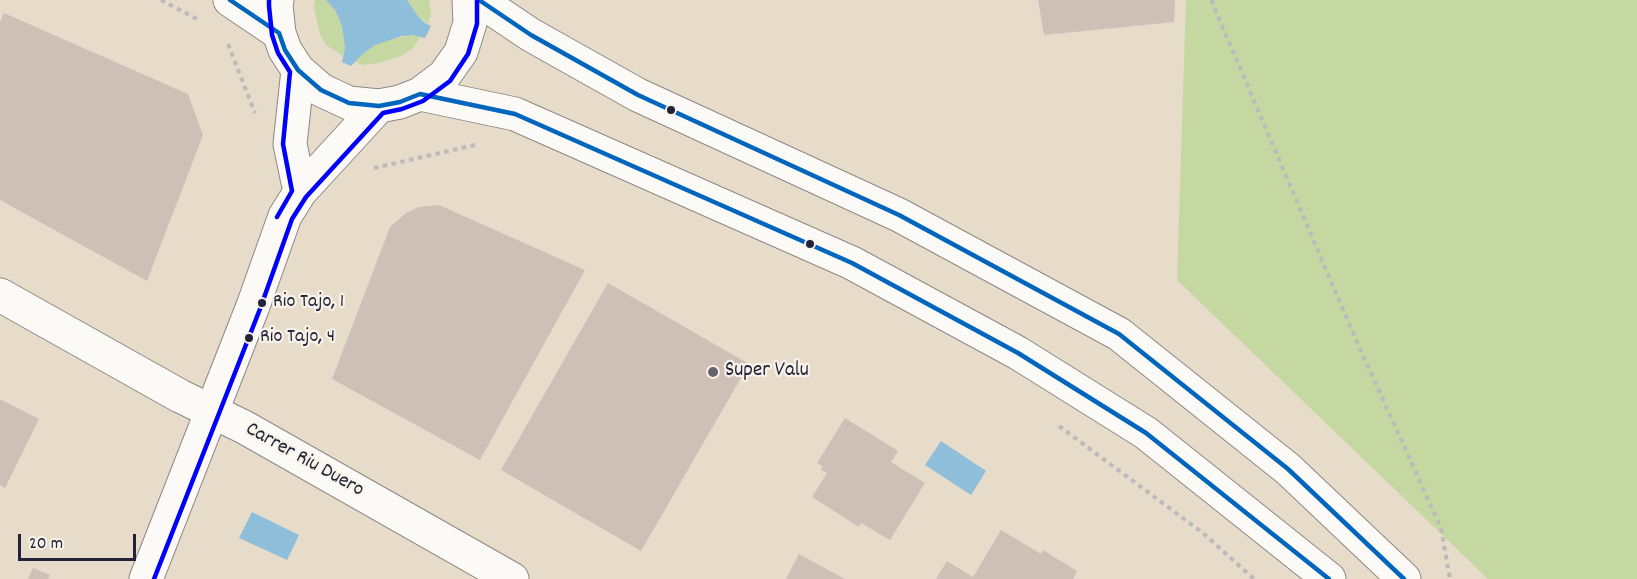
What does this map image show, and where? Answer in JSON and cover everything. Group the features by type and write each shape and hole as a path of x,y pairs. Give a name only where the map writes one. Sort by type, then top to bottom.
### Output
{"main road":[{"path":"230,0 279,33"},
{"path":"277,0 279,33 285,50 298,70 321,90 349,103 380,106 400,102 420,94 444,76 461,52 470,23 469,0"},
{"path":"479,0 531,35 638,95 899,215 1119,334 1288,469 1404,579"},
{"path":"298,70 290,144 300,192"},
{"path":"420,94 514,114 852,263 1018,353 1146,433 1329,579"},
{"path":"146,579 253,306 285,216 300,192 380,106"},
{"name":"Carrer Riu Duero","path":"0,295 180,396 244,427 512,579"}],"path":[{"path":"161,0 203,22"},
{"path":"1212,0 1212,5 1357,342 1441,528 1450,579"},
{"path":"228,43 264,136 290,144"},
{"path":"332,157 369,170 476,145"},
{"path":"1059,426 1203,532 1254,579"}],"green space":[{"path":"315,0 326,0 335,10 342,26 345,48 343,56 326,45 320,34 314,8"},
{"path":"407,0 429,0 431,15 428,24 418,16"},
{"path":"1186,0 1637,0 1637,579 1488,579 1177,280"},
{"path":"413,35 421,36 413,48 403,55 379,63 364,65 355,62 375,45"}],"water":[{"path":"326,0 407,0 418,16 431,26 425,38 413,35 402,36 375,45 351,66 342,62 345,48 342,26 335,10"},
{"path":"941,441 986,471 971,495 925,465"},
{"path":"252,512 299,535 287,560 239,538"}],"building":[{"path":"1038,0 1175,0 1174,22 1044,35"},
{"path":"4,13 188,94 203,135 147,281 0,200 0,22"},
{"path":"439,205 585,270 480,460 332,379 390,227 406,213 419,207"},
{"path":"608,283 749,364 641,551 501,470"},
{"path":"0,399 39,419 5,488 0,485"},
{"path":"845,418 898,451 891,462 925,483 890,540 861,523 859,527 812,497 827,473 821,470 823,467 817,463"},
{"path":"1001,530 1041,554 1043,550 1077,571 1073,579 936,579 947,561 973,577"},
{"path":"799,554 845,579 786,579"},
{"path":"33,568 50,575 48,579 28,579"}],"transit line":[{"path":"230,0 279,33 285,50 298,70 321,90 349,103 379,106 400,102 420,94 515,114 852,263 1018,353 1146,433 1329,579"},
{"path":"269,0 272,35 278,53 290,72 283,144 292,191 277,217"},
{"path":"154,579 260,309 292,219 306,197 383,113 423,101 450,81 468,54 477,24 477,0"},
{"path":"479,0 531,35 638,95 899,215 1119,334 1288,469 1404,579"}],"place":[{"name":"Rio Tajo, 1","path":"262,303"},
{"name":"Rio Tajo, 4","path":"249,338"},
{"name":"Super Valu","path":"713,372"}]}
